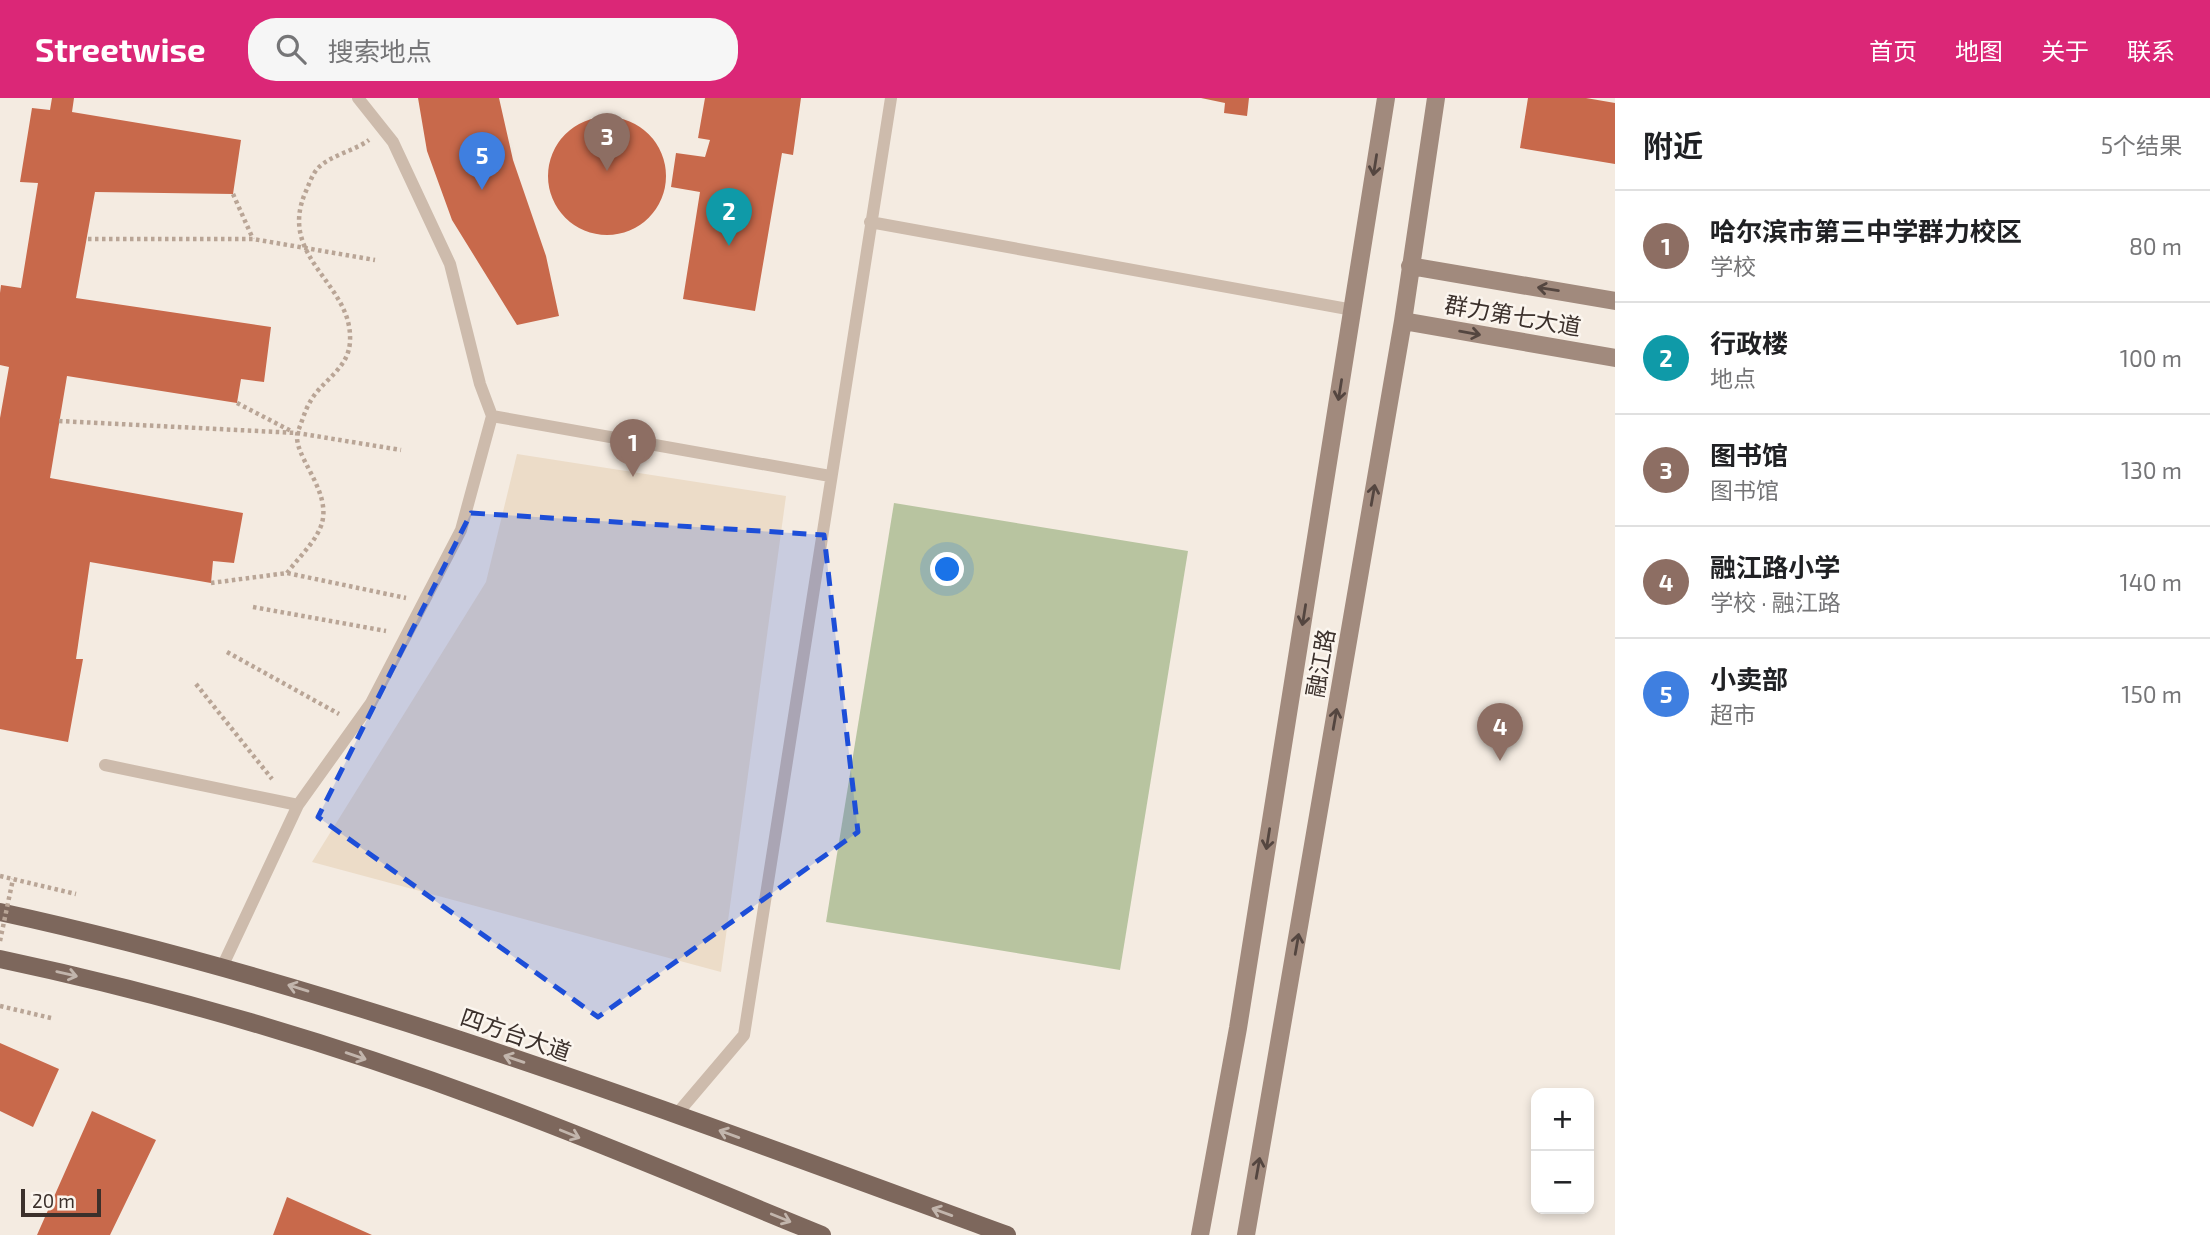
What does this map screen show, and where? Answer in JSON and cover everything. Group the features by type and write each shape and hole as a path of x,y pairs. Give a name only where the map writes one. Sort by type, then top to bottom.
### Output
{"main road":[{"name":"融江路","path":"1200,1235 1238,1028 1386,98"},
{"name":"融江路","path":"1246,1235 1403,321 1436,98"},
{"name":"群力第七大道","path":"1410,266 1615,301"},
{"name":"群力第七大道","path":"1403,321 1615,358"},
{"name":"四方台大道","path":"0,912 223,965 676,1115 1007,1235"},
{"path":"0,959 162,996 352,1054 489,1101 822,1235"}],"lane":[{"path":"223,965 295,804 371,703 461,530 492,416 480,384 450,264 393,142 358,98"},
{"path":"676,1115 744,1035 891,98"},
{"path":"870,222 1353,310"},
{"path":"492,416 830,476"},
{"path":"105,765 295,804"}],"path":[{"path":"287,573 312,543 322,524 323,507 318,484 300,450 297,433 310,401 346,360 350,342 348,324 340,304 303,247 301,201 318,168 370,140 373,117"},
{"path":"233,194 253,239"},
{"path":"88,239 253,239 375,260"},
{"path":"237,403 297,433"},
{"path":"59,421 297,433 401,450"},
{"path":"211,583 287,573 424,602"},
{"path":"253,607 406,635"},
{"path":"227,652 356,723"},
{"path":"196,684 295,804"},
{"path":"0,876 76,894"},
{"path":"0,941 13,879"},
{"path":"0,1006 51,1018"}],"highlighted area":[{"path":"471,513 824,535 858,832 598,1017 318,817"}],"green space":[{"path":"894,503 1188,551 1120,970 826,922"}],"shaded area":[{"path":"517,454 786,496 721,972 312,862 486,582"}],"building":[{"path":"52,98 74,98 72,112 241,140 233,194 95,192 76,298 271,327 264,382 241,379 237,403 67,376 50,478 243,513 234,563 213,561 211,583 90,562 76,659 83,659 68,742 0,729 0,418 9,367 0,365 0,293 1,285 21,288 38,183 20,182 32,108 50,110"},
{"path":"418,98 499,98 513,160 546,256 559,316 517,325 452,220 427,151"},
{"path":"705,98 801,98 793,155 782,153 755,311 683,299 700,192 671,187 676,153 705,157 710,140 698,138"},
{"path":"1201,98 1249,98 1247,116 1224,113 1225,103"},
{"path":"1528,98 1586,98 1615,103 1615,164 1520,148"},
{"path":"607,117 630,122 649,134 661,153 666,176 661,199 649,218 630,230 607,235 584,230 565,218 553,199 548,176 553,153 565,134 584,122"},
{"path":"0,1043 59,1069 33,1127 0,1111"},
{"path":"92,1111 156,1140 110,1235 37,1235"},
{"path":"287,1197 372,1235 273,1235"}],"place":[{"name":"图书馆","path":"607,171"},
{"name":"小卖部","path":"482,190"},
{"name":"行政楼","path":"729,246"},
{"name":"哈尔滨市第三中学群力校区","path":"633,477"},
{"name":"融江路小学","path":"1500,761"}]}
